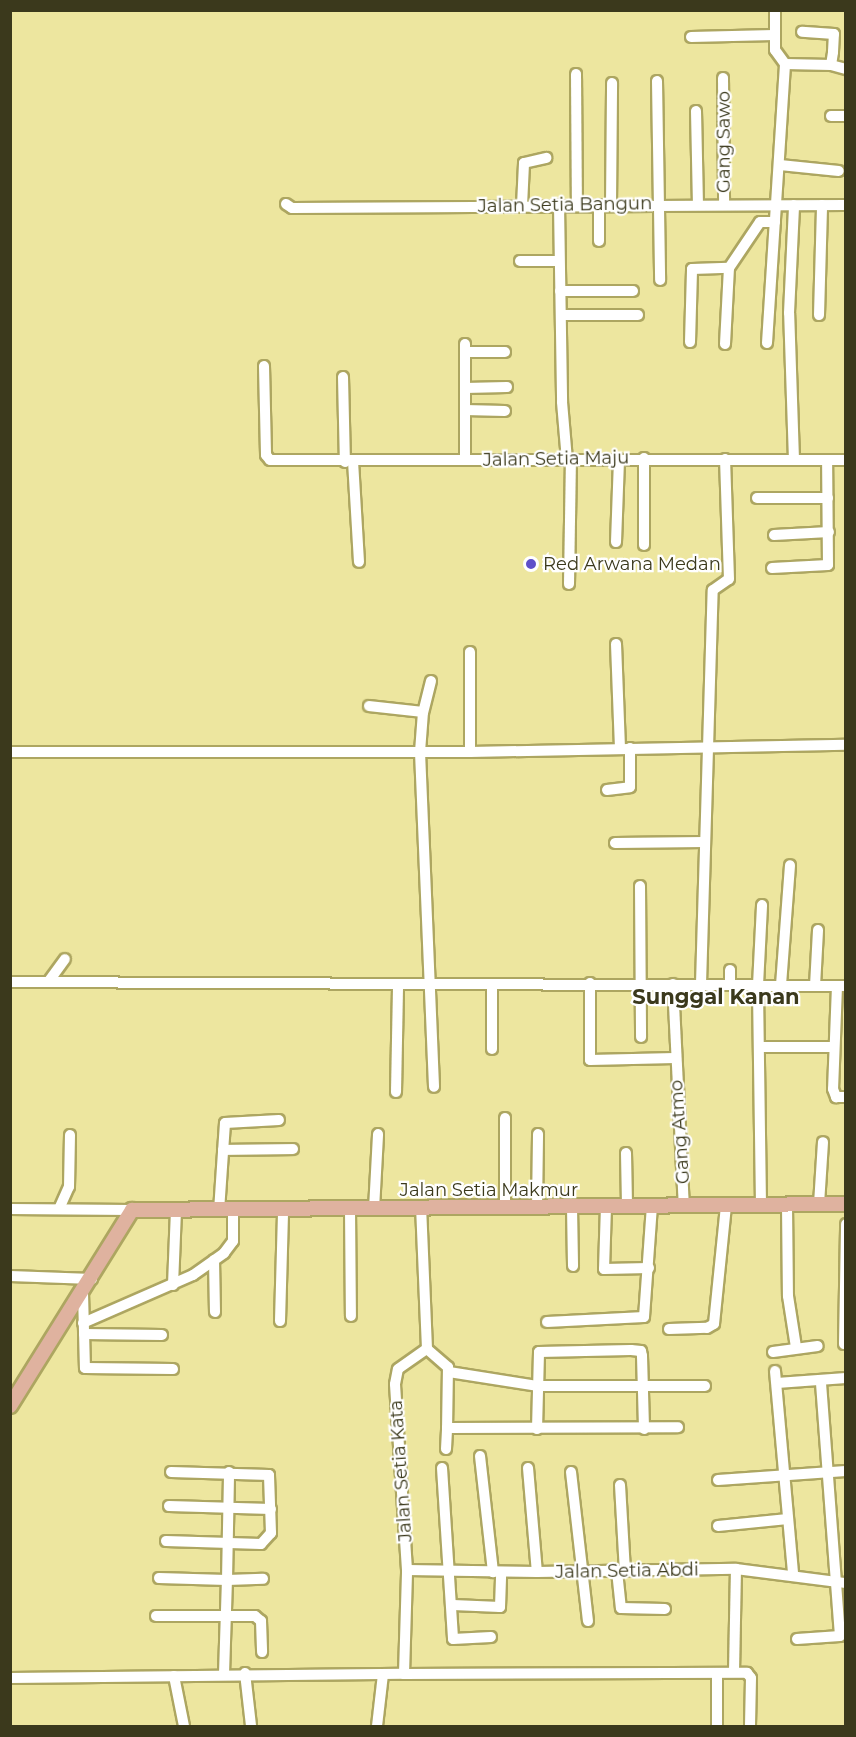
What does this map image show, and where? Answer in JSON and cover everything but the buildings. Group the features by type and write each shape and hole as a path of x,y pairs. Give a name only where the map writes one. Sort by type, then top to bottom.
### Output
{"main road":[{"name":"Jalan Setia Makmur","path":"132,1210 505,1209 846,1204"},
{"path":"10,1406 83,1293 132,1210"}],"street":[{"path":"766,343 780,165 785,64 775,50 775,10"},
{"path":"802,32 839,34 831,65"},
{"path":"691,37 774,35"},
{"path":"785,64 831,65 846,69"},
{"path":"576,74 577,205"},
{"name":"Gang Sawo","path":"723,78 724,205"},
{"path":"657,81 660,280"},
{"path":"611,205 612,83"},
{"path":"696,111 698,205"},
{"path":"831,116 846,116"},
{"path":"522,206 524,163 546,158"},
{"path":"780,165 839,171"},
{"name":"Jalan Setia Bangun","path":"286,204 292,208 658,204 846,205"},
{"path":"559,205 560,291 569,460 569,584"},
{"path":"599,205 599,241"},
{"path":"794,205 789,313 794,460"},
{"path":"819,315 822,205"},
{"path":"725,344 729,268 760,222 775,222"},
{"path":"520,261 559,261"},
{"path":"690,342 692,269 729,268"},
{"path":"560,291 633,291"},
{"path":"561,315 638,315"},
{"path":"465,460 465,348 505,352"},
{"name":"Jalan Setia Maju","path":"264,366 267,458 280,462 644,458 846,460"},
{"path":"343,377 359,562"},
{"path":"465,388 507,387"},
{"path":"465,410 505,411"},
{"path":"644,458 644,545"},
{"path":"616,542 619,459"},
{"path":"701,984 713,590 729,579 725,459"},
{"path":"772,568 826,567 829,532 827,460"},
{"path":"757,498 828,498"},
{"path":"774,534 829,532"},
{"path":"607,790 630,788 616,645"},
{"path":"470,652 470,752"},
{"path":"431,681 423,711 420,752 434,1087"},
{"path":"369,706 423,711"},
{"path":"10,752 470,752 846,745"},
{"path":"615,843 705,842"},
{"path":"782,986 790,865"},
{"path":"640,886 641,1037"},
{"path":"761,1205 758,985 762,905"},
{"path":"815,986 818,930"},
{"path":"49,981 65,958"},
{"path":"730,970 730,985"},
{"path":"10,982 398,985 590,983 842,987 834,1047 833,1089 836,1097 846,1097"},
{"path":"590,983 590,1060 675,1058"},
{"path":"492,984 492,1049"},
{"name":"Gang Atmo","path":"673,984 684,1206"},
{"path":"396,1092 398,985"},
{"path":"760,1047 834,1047"},
{"path":"505,1118 505,1209"},
{"path":"83,1328 173,1285 214,1260 233,1241 226,1211 223,1150 226,1122 279,1120"},
{"path":"375,1209 378,1134"},
{"path":"537,1208 538,1134"},
{"path":"59,1209 69,1187 70,1135"},
{"path":"819,1204 822,1142"},
{"path":"223,1150 293,1149"},
{"path":"626,1153 627,1206"},
{"path":"669,1329 713,1325 726,1205"},
{"path":"787,1205 789,1296 796,1347"},
{"path":"606,1206 604,1269 649,1268"},
{"path":"547,1322 644,1317 652,1206"},
{"path":"421,1208 427,1349 444,1361 448,1372 446,1449"},
{"path":"572,1208 573,1266"},
{"path":"10,1209 132,1210"},
{"path":"350,1209 351,1316"},
{"path":"173,1285 176,1210"},
{"path":"280,1321 283,1210"},
{"path":"844,1344 846,1224"},
{"path":"214,1260 215,1312"},
{"path":"10,1276 92,1278"},
{"path":"83,1293 83,1365 89,1370 173,1369"},
{"path":"83,1328 162,1335"},
{"path":"773,1352 796,1347 818,1346"},
{"name":"Jalan Setia Kata","path":"404,1674 407,1570 395,1384 399,1369 427,1349"},
{"path":"537,1429 538,1356 543,1350 641,1351 644,1429"},
{"path":"448,1372 537,1386 643,1388 705,1386"},
{"path":"793,1574 776,1377 821,1381 846,1378"},
{"path":"797,1639 840,1636 842,1581 821,1381"},
{"path":"447,1428 644,1429 678,1427"},
{"path":"453,1605 500,1607 480,1455"},
{"path":"442,1468 453,1605 452,1645 491,1637"},
{"path":"528,1468 537,1572"},
{"path":"718,1480 846,1470"},
{"path":"166,1541 267,1541 271,1509 269,1476 229,1472 171,1472"},
{"path":"224,1674 229,1472"},
{"path":"571,1472 585,1571 588,1621"},
{"path":"620,1485 621,1608 665,1609"},
{"path":"169,1506 271,1509"},
{"path":"718,1526 788,1519"},
{"path":"734,1672 736,1569"},
{"name":"Jalan Setia Abdi","path":"407,1570 537,1572 736,1569 842,1581"},
{"path":"159,1578 263,1579"},
{"path":"156,1616 260,1618 262,1652"},
{"path":"10,1678 224,1674 734,1672 747,1673 751,1678 750,1726"},
{"path":"717,1673 717,1726"},
{"path":"245,1674 251,1726"},
{"path":"377,1726 383,1674"},
{"path":"174,1676 184,1726"}],"place":[{"name":"Red Arwana Medan","path":"531,564"}],"district":[{"name":"Sunggal Kanan","path":"716,997"}]}
